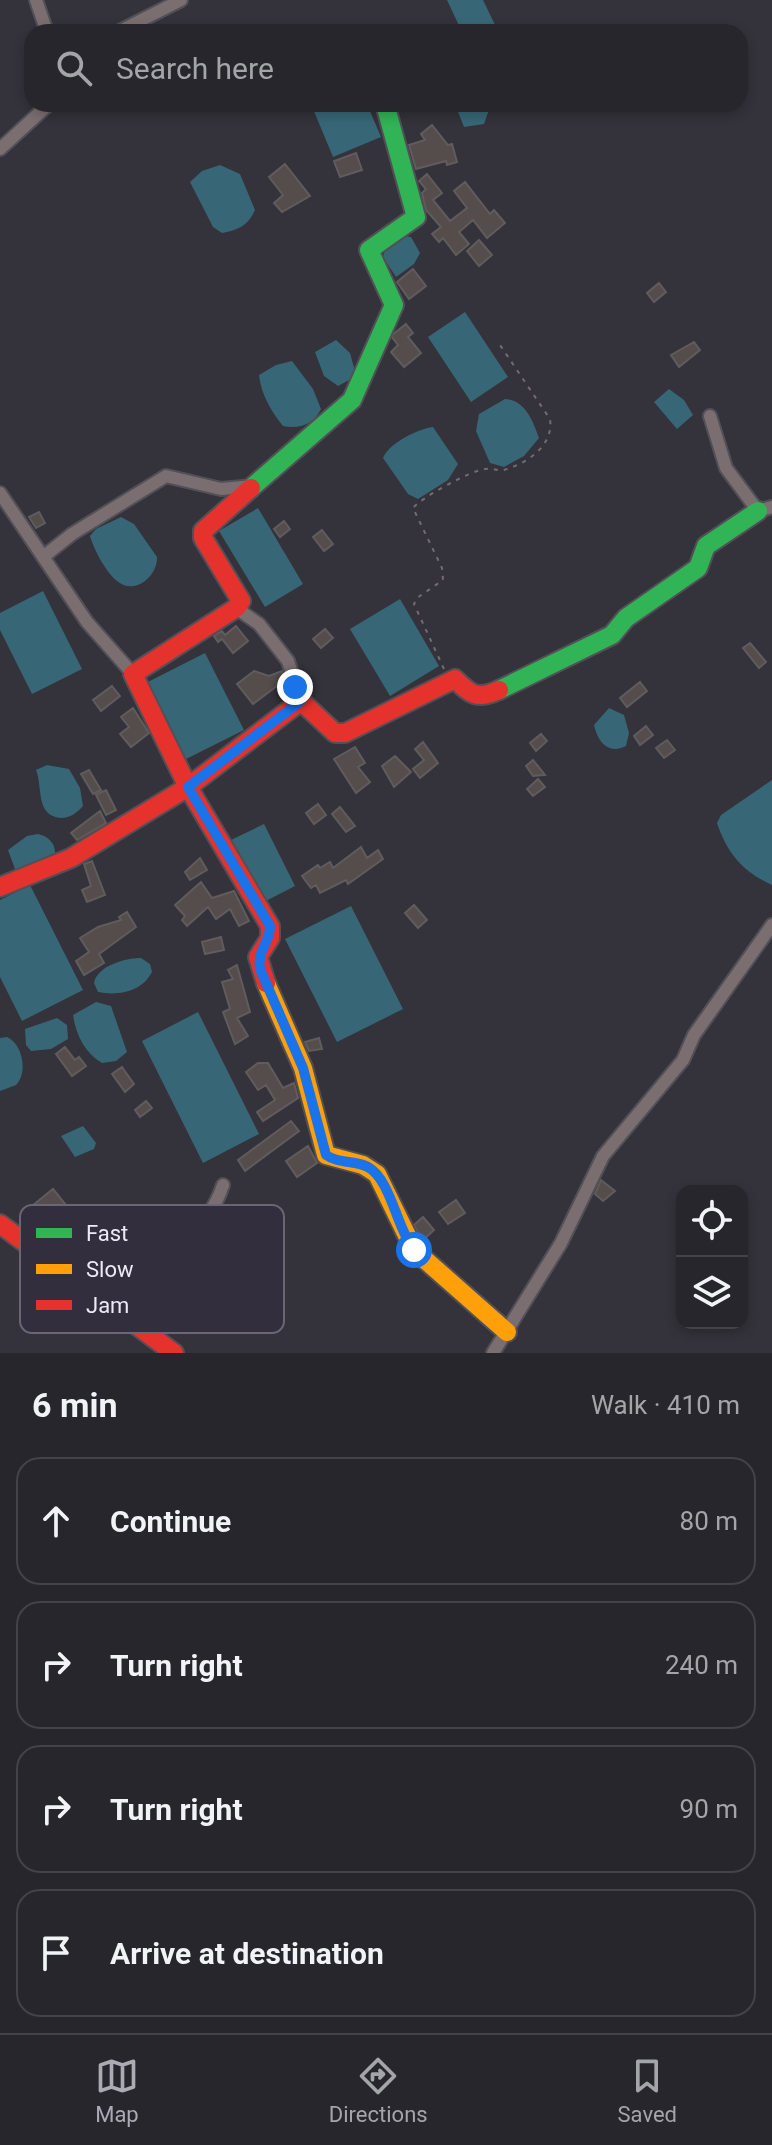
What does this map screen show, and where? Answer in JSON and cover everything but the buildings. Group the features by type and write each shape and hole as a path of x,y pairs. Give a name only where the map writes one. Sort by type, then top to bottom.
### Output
{"main road":[{"path":"387,112 416,217 369,250 394,307 380,330 352,400 203,531 203,538 240,595 241,601 236,608 133,674 188,787 270,926 270,938 258,957 260,969 303,1068 326,1155 372,1170 387,1192 405,1239 414,1250 507,1332"},
{"path":"0,887 71,858 188,787 301,701 335,733 345,733 449,681 462,683 472,696 482,698 612,635 626,618 698,568 706,546 765,509"},
{"path":"0,1224 20,1239"},
{"path":"146,1333 174,1353"}],"street":[{"path":"36,0 44,24"},
{"path":"134,24 181,0"},
{"path":"0,149 40,112"},
{"path":"710,416 726,468 765,509"},
{"path":"43,557 72,534 166,476 221,489 255,486"},
{"path":"0,493 87,622 133,674"},
{"path":"236,608 259,624 288,661 301,701"},
{"path":"493,1353 561,1243 603,1156 683,1060 694,1035 772,925"},
{"path":"759,942 772,948"},
{"path":"215,1205 223,1185"}],"path":[{"path":"449,681 414,604 417,598 443,580 442,568 413,508 467,476 486,469 502,471 533,455 549,441 552,429 550,419 500,345"}],"water":[{"path":"447,0 483,0 495,24 458,24"},
{"path":"314,112 370,112 381,137 333,157"},
{"path":"458,112 488,112 484,124 464,127"},
{"path":"220,165 240,174 255,210 242,226 222,233 213,227 190,182 202,171"},
{"path":"404,236 411,237 420,253 414,264 396,277 383,257 386,247"},
{"path":"465,312 508,377 471,402 428,337"},
{"path":"336,340 350,353 355,371 351,379 338,386 324,376 315,352"},
{"path":"292,361 313,389 321,409 310,422 295,427 283,426 274,414 264,396 259,375 276,365"},
{"path":"669,389 684,400 693,415 677,429 654,402"},
{"path":"505,399 523,407 539,438 524,456 504,467 490,463 476,431 479,414"},
{"path":"433,427 458,464 448,480 418,499 408,494 383,458 391,447 405,438"},
{"path":"258,508 303,584 265,607 219,531"},
{"path":"121,517 134,524 157,557 154,571 137,585 124,585 113,577 90,536 96,529"},
{"path":"43,591 82,669 32,694 0,630 0,613"},
{"path":"400,599 439,666 390,696 350,629"},
{"path":"205,653 244,730 180,762 142,685"},
{"path":"609,708 624,715 629,733 626,746 609,748 598,737 594,725"},
{"path":"47,765 69,769 80,788 83,806 76,813 61,818 47,812 41,800 36,770"},
{"path":"772,780 772,885 737,860 717,823 721,815"},
{"path":"264,824 295,886 262,903 231,840"},
{"path":"38,834 52,843 54,858 23,875 15,869 8,850 27,836"},
{"path":"30,885 83,990 22,1021 0,977 0,900"},
{"path":"351,906 403,1009 337,1042 285,939"},
{"path":"141,958 150,964 152,972 142,984 121,993 98,992 94,983 100,972 120,961"},
{"path":"96,1002 111,1006 127,1052 116,1061 102,1063 96,1059 86,1049 76,1030 73,1015"},
{"path":"198,1012 259,1134 203,1163 142,1041"},
{"path":"57,1018 67,1025 68,1039 51,1049 31,1051 26,1045 25,1029"},
{"path":"7,1037 17,1046 23,1066 16,1085 0,1091 0,1038"},
{"path":"83,1126 96,1143 94,1149 75,1157 61,1136"}],"traffic: fast":[{"path":"251,488 352,400 394,305 369,250 416,217 387,112"},
{"path":"499,690 612,635 626,618 698,568 706,546 758,511"}],"traffic: slow":[{"path":"266,983 303,1068 326,1155 363,1165 377,1174 414,1250 507,1332"}],"traffic: jam":[{"path":"0,887 71,858 188,787 133,674 236,608 241,601 203,538 203,531 251,488"},
{"path":"266,983 258,957 270,938 270,926 188,787 301,701 335,733 345,733 455,679 475,694 485,695 499,690"},
{"path":"0,1224 20,1239"},
{"path":"147,1333 174,1353"}],"route":[{"path":"295,687 301,701 188,787 270,926 270,938 258,957 260,969 303,1068 326,1155 372,1170 387,1192 405,1239 414,1250"}]}
